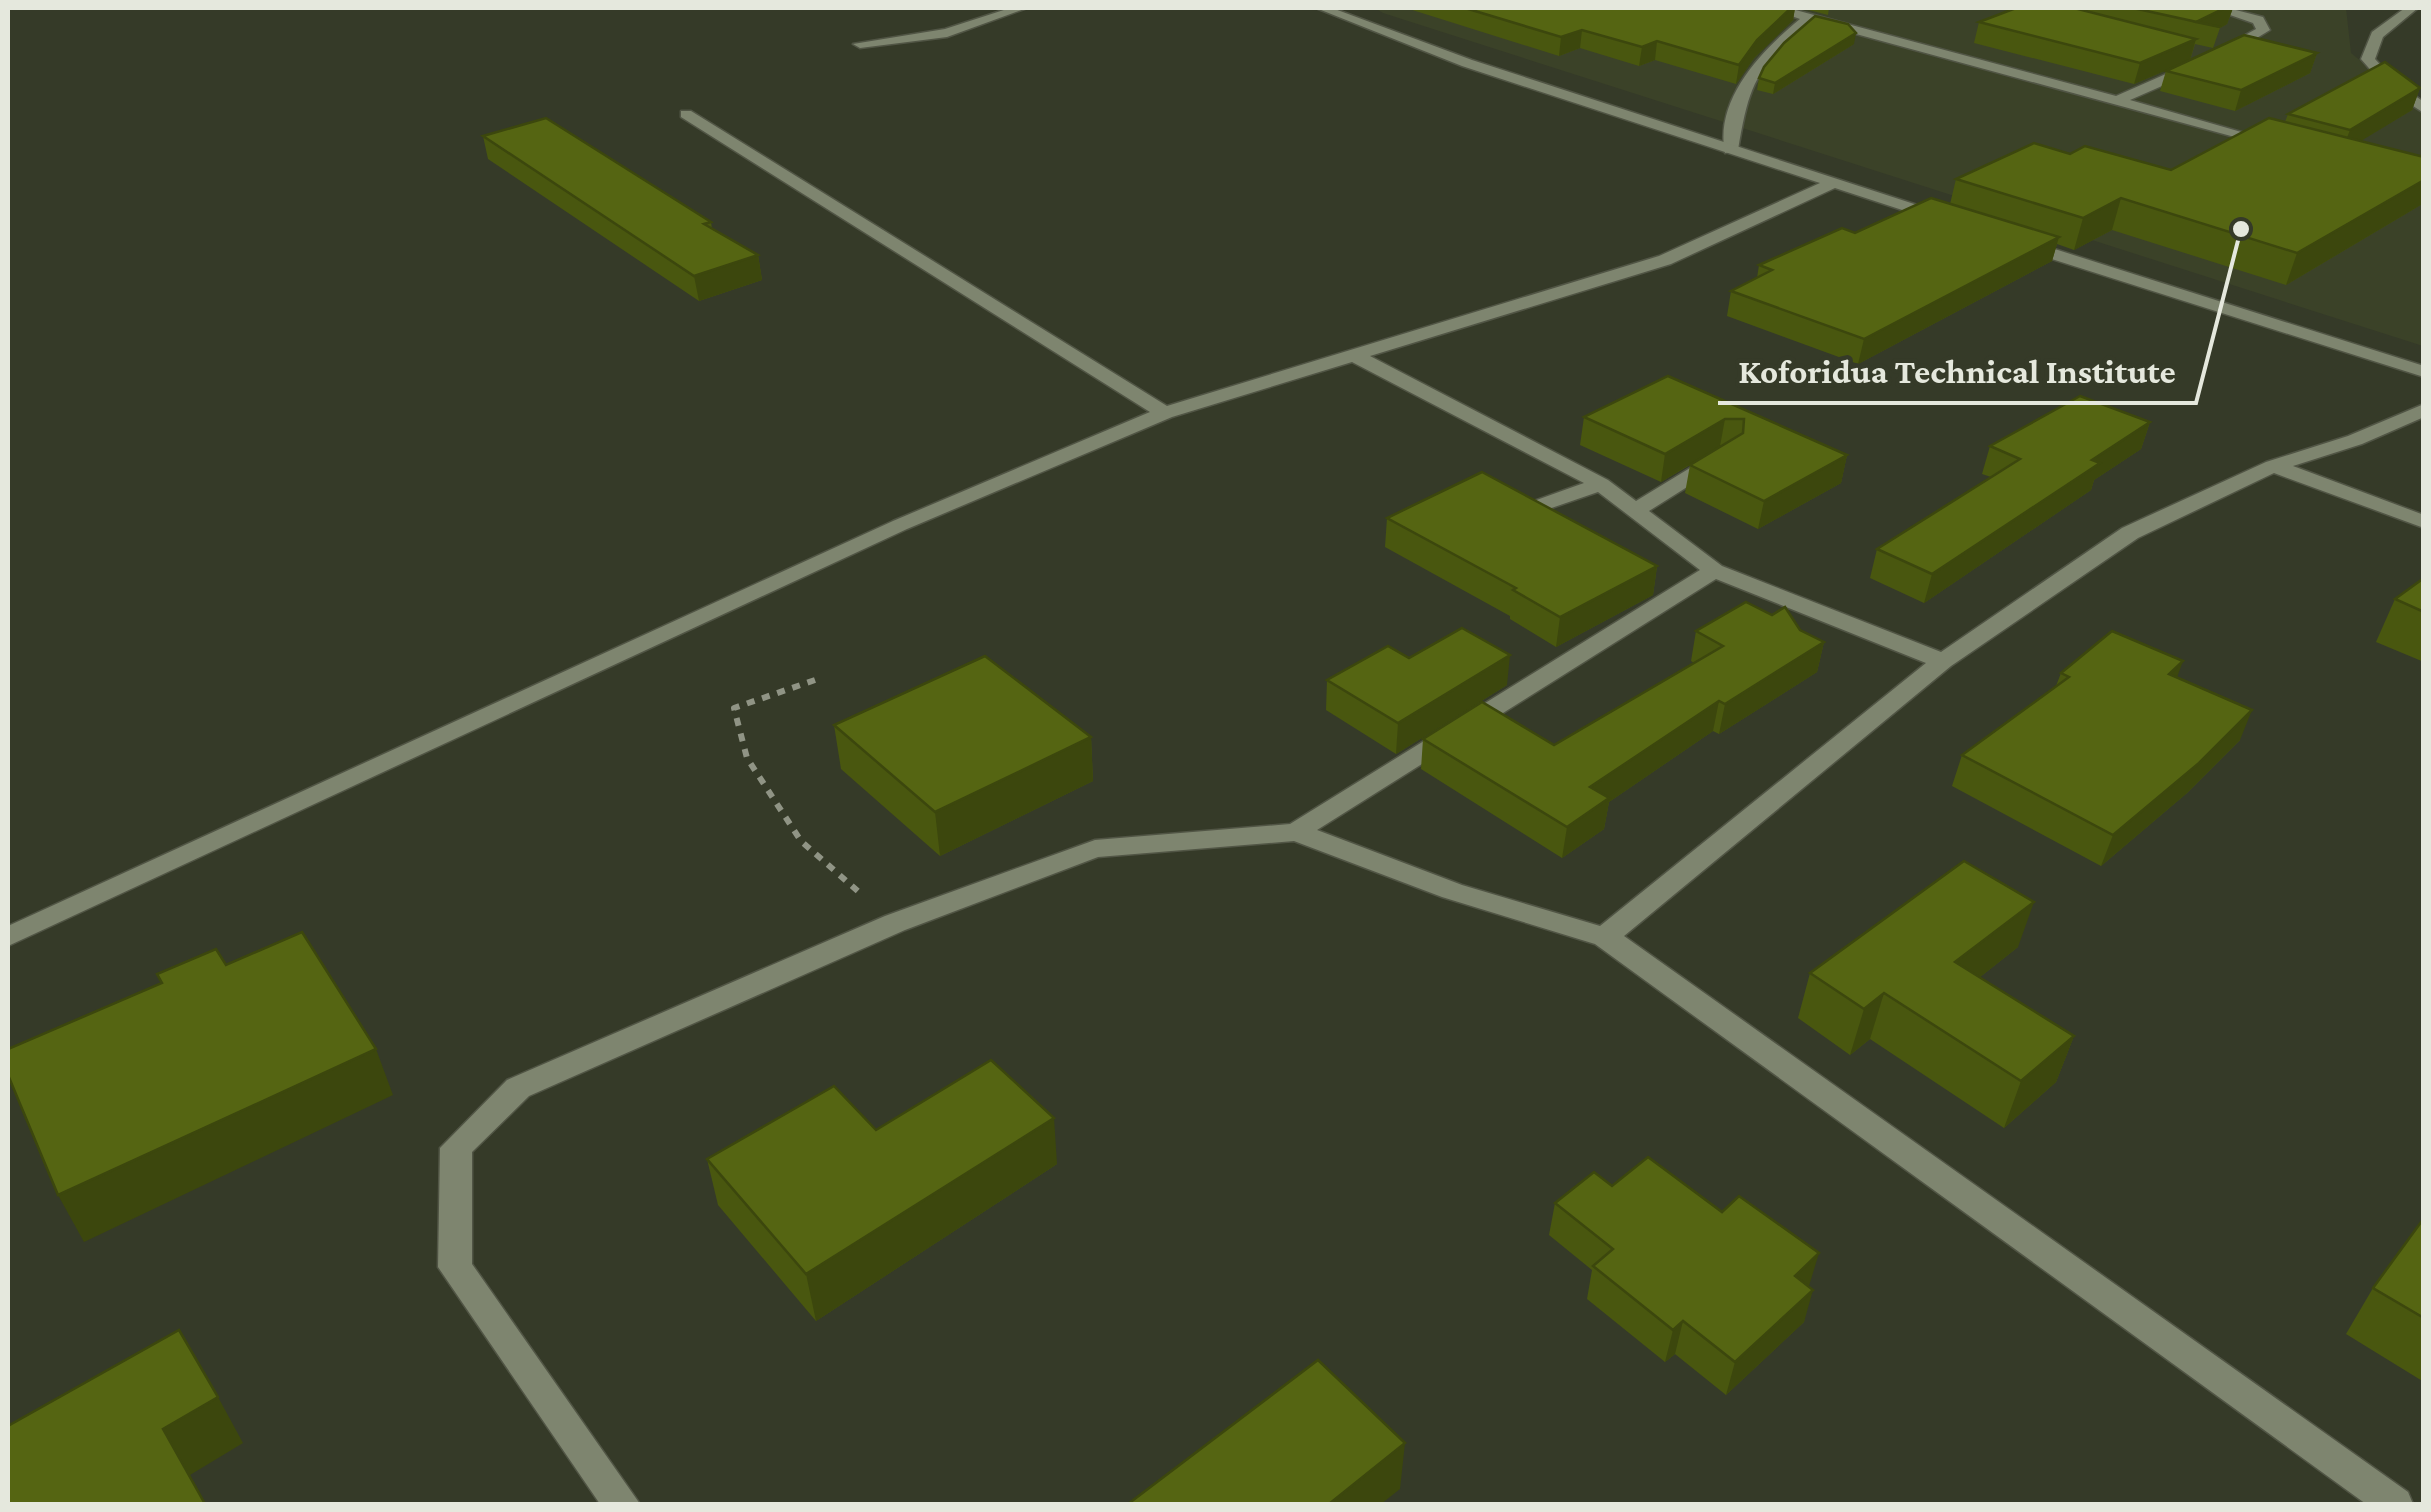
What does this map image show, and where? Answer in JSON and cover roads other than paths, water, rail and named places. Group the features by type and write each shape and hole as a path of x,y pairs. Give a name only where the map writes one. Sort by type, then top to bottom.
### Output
{"street":[{"path":"860,44 947,33 1021,8"},
{"path":"1322,8 1467,63 1962,225"},
{"path":"1775,8 2289,148"},
{"path":"2116,102 2214,58 2263,30 2258,20 2216,8"},
{"path":"2412,8 2377,36 2368,59 2393,86 2424,109"},
{"path":"1730,150 1740,95 1767,54 1809,18"},
{"path":"2196,53 2214,58"},
{"path":"686,114 1165,413"},
{"path":"8,937 900,525 1165,413 1664,260 1832,184"},
{"path":"1998,236 2424,372"},
{"path":"1350,354 1602,484 1714,571 1943,660"},
{"path":"1605,936 1943,660 2130,534 2273,466 2355,440 2424,410"},
{"path":"1634,511 1730,452"},
{"path":"2273,466 2424,522"},
{"path":"1527,510 1602,484"},
{"path":"1296,832 1714,571"},
{"path":"620,1504 455,1267 456,1148 518,1088 895,923 1095,848 1296,832 1452,892 1605,936 2394,1504"}],"place":[{"name":"Koforidua Technical Institute","path":"2241,229"}]}
